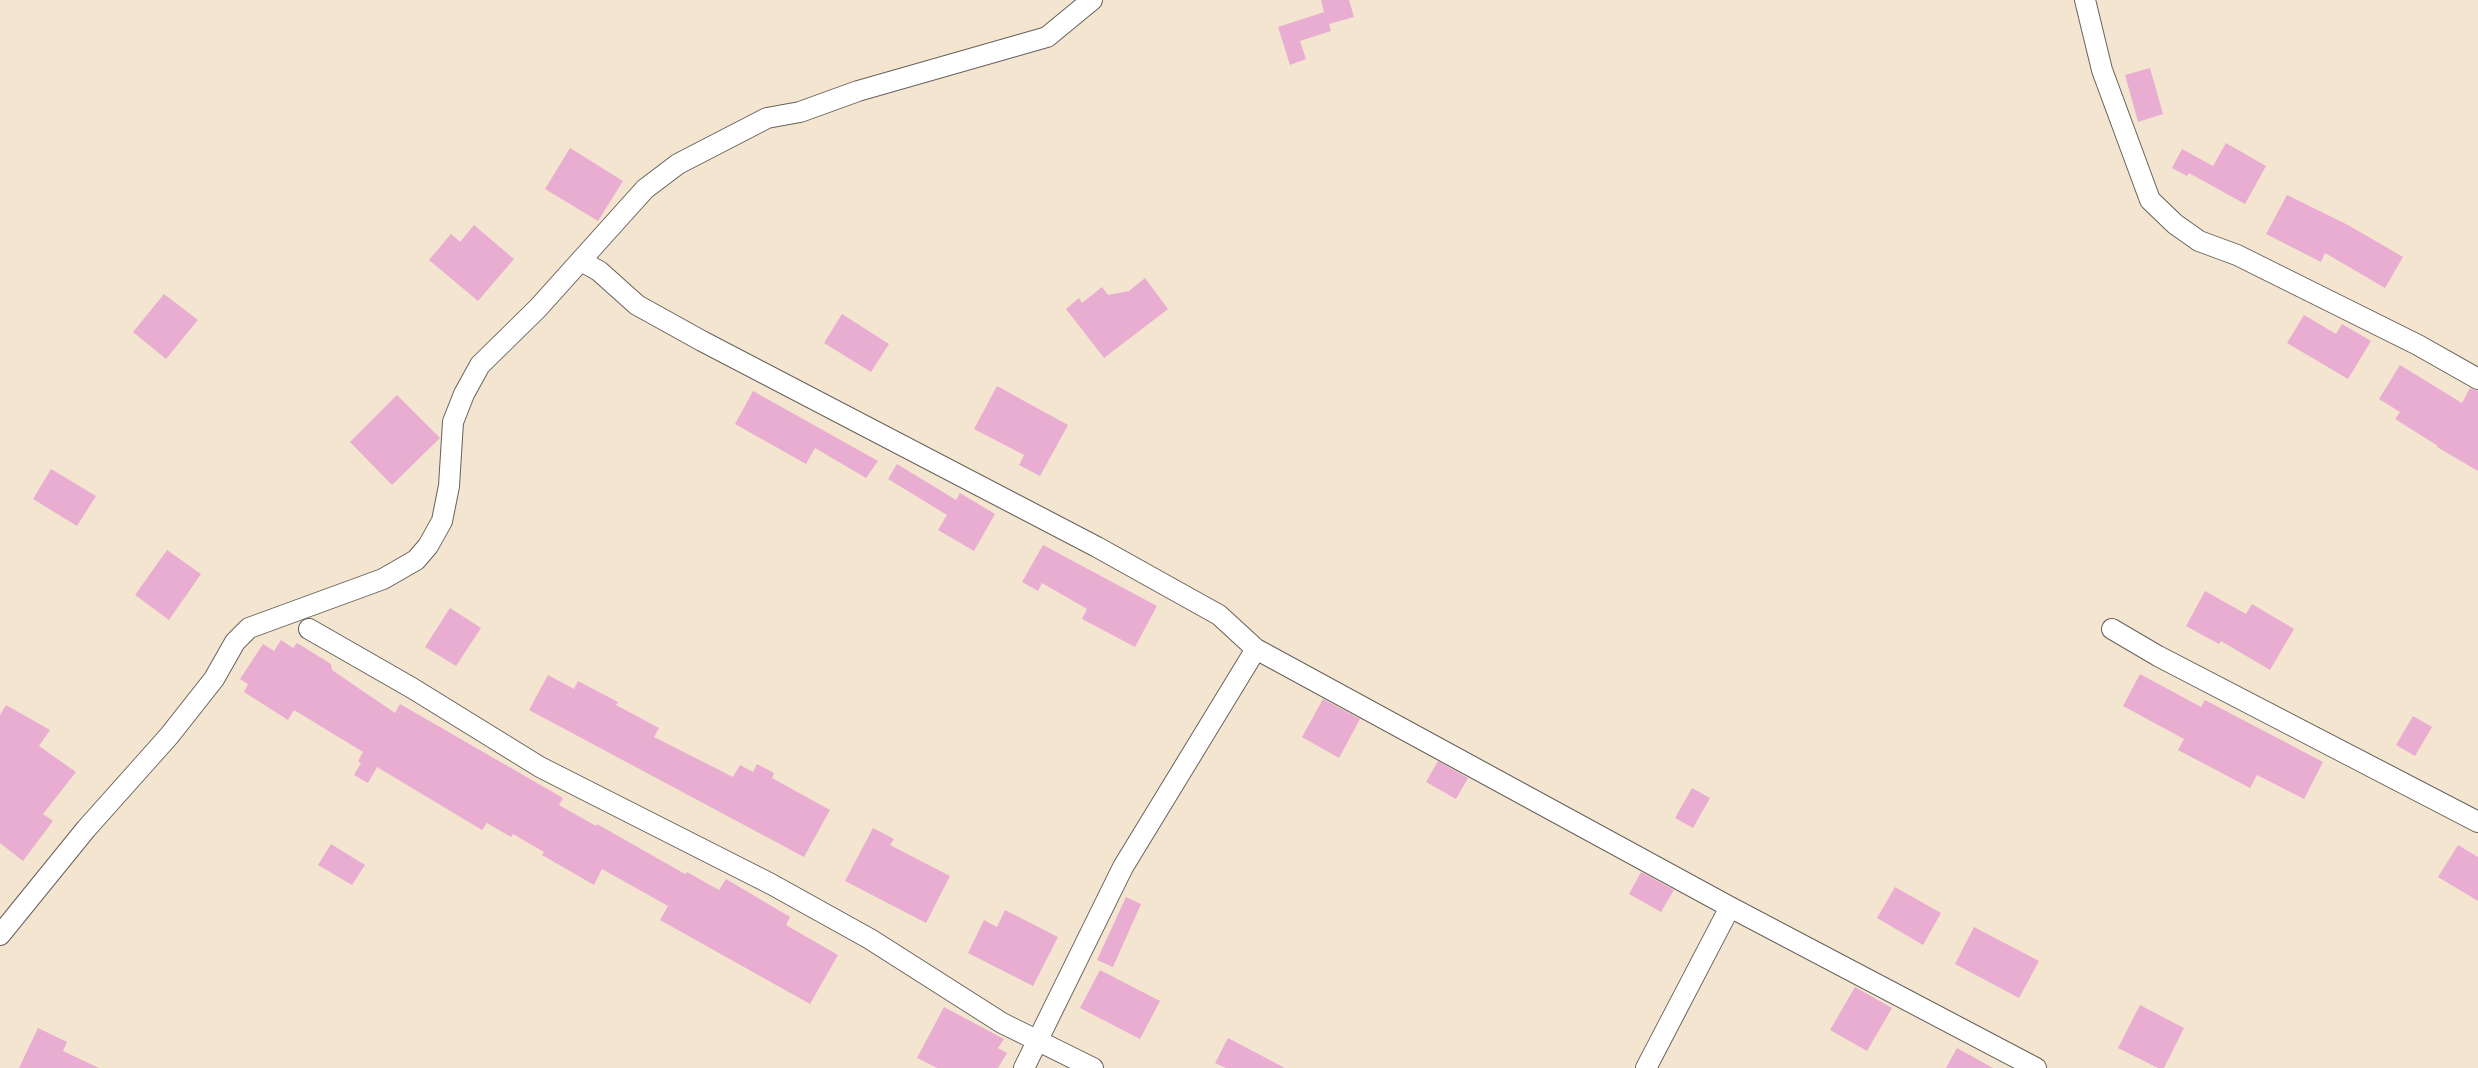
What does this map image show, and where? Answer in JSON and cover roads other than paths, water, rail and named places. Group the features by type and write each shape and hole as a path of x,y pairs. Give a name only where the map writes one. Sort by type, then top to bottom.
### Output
{"street":[{"path":"0,935 86,829 169,736 214,679 235,642 249,628 383,579 416,560 428,546 442,521 449,486 453,422 464,394 480,365 581,261 645,189 678,164 757,123 1047,37 1092,0"},
{"path":"2085,0 2102,70 2150,200 2175,224 2199,241 2248,260 2418,345 2478,379"},
{"path":"581,261 599,271 637,305 1097,547 1219,615 1256,649 1730,907 2036,1068"},
{"path":"2112,628 2168,661 2478,822"},
{"path":"309,629 412,688 540,767 771,884 870,939 1002,1023 1093,1068"},
{"path":"1024,1068 1123,867 1256,649"},
{"path":"1646,1068 1730,907"}]}
